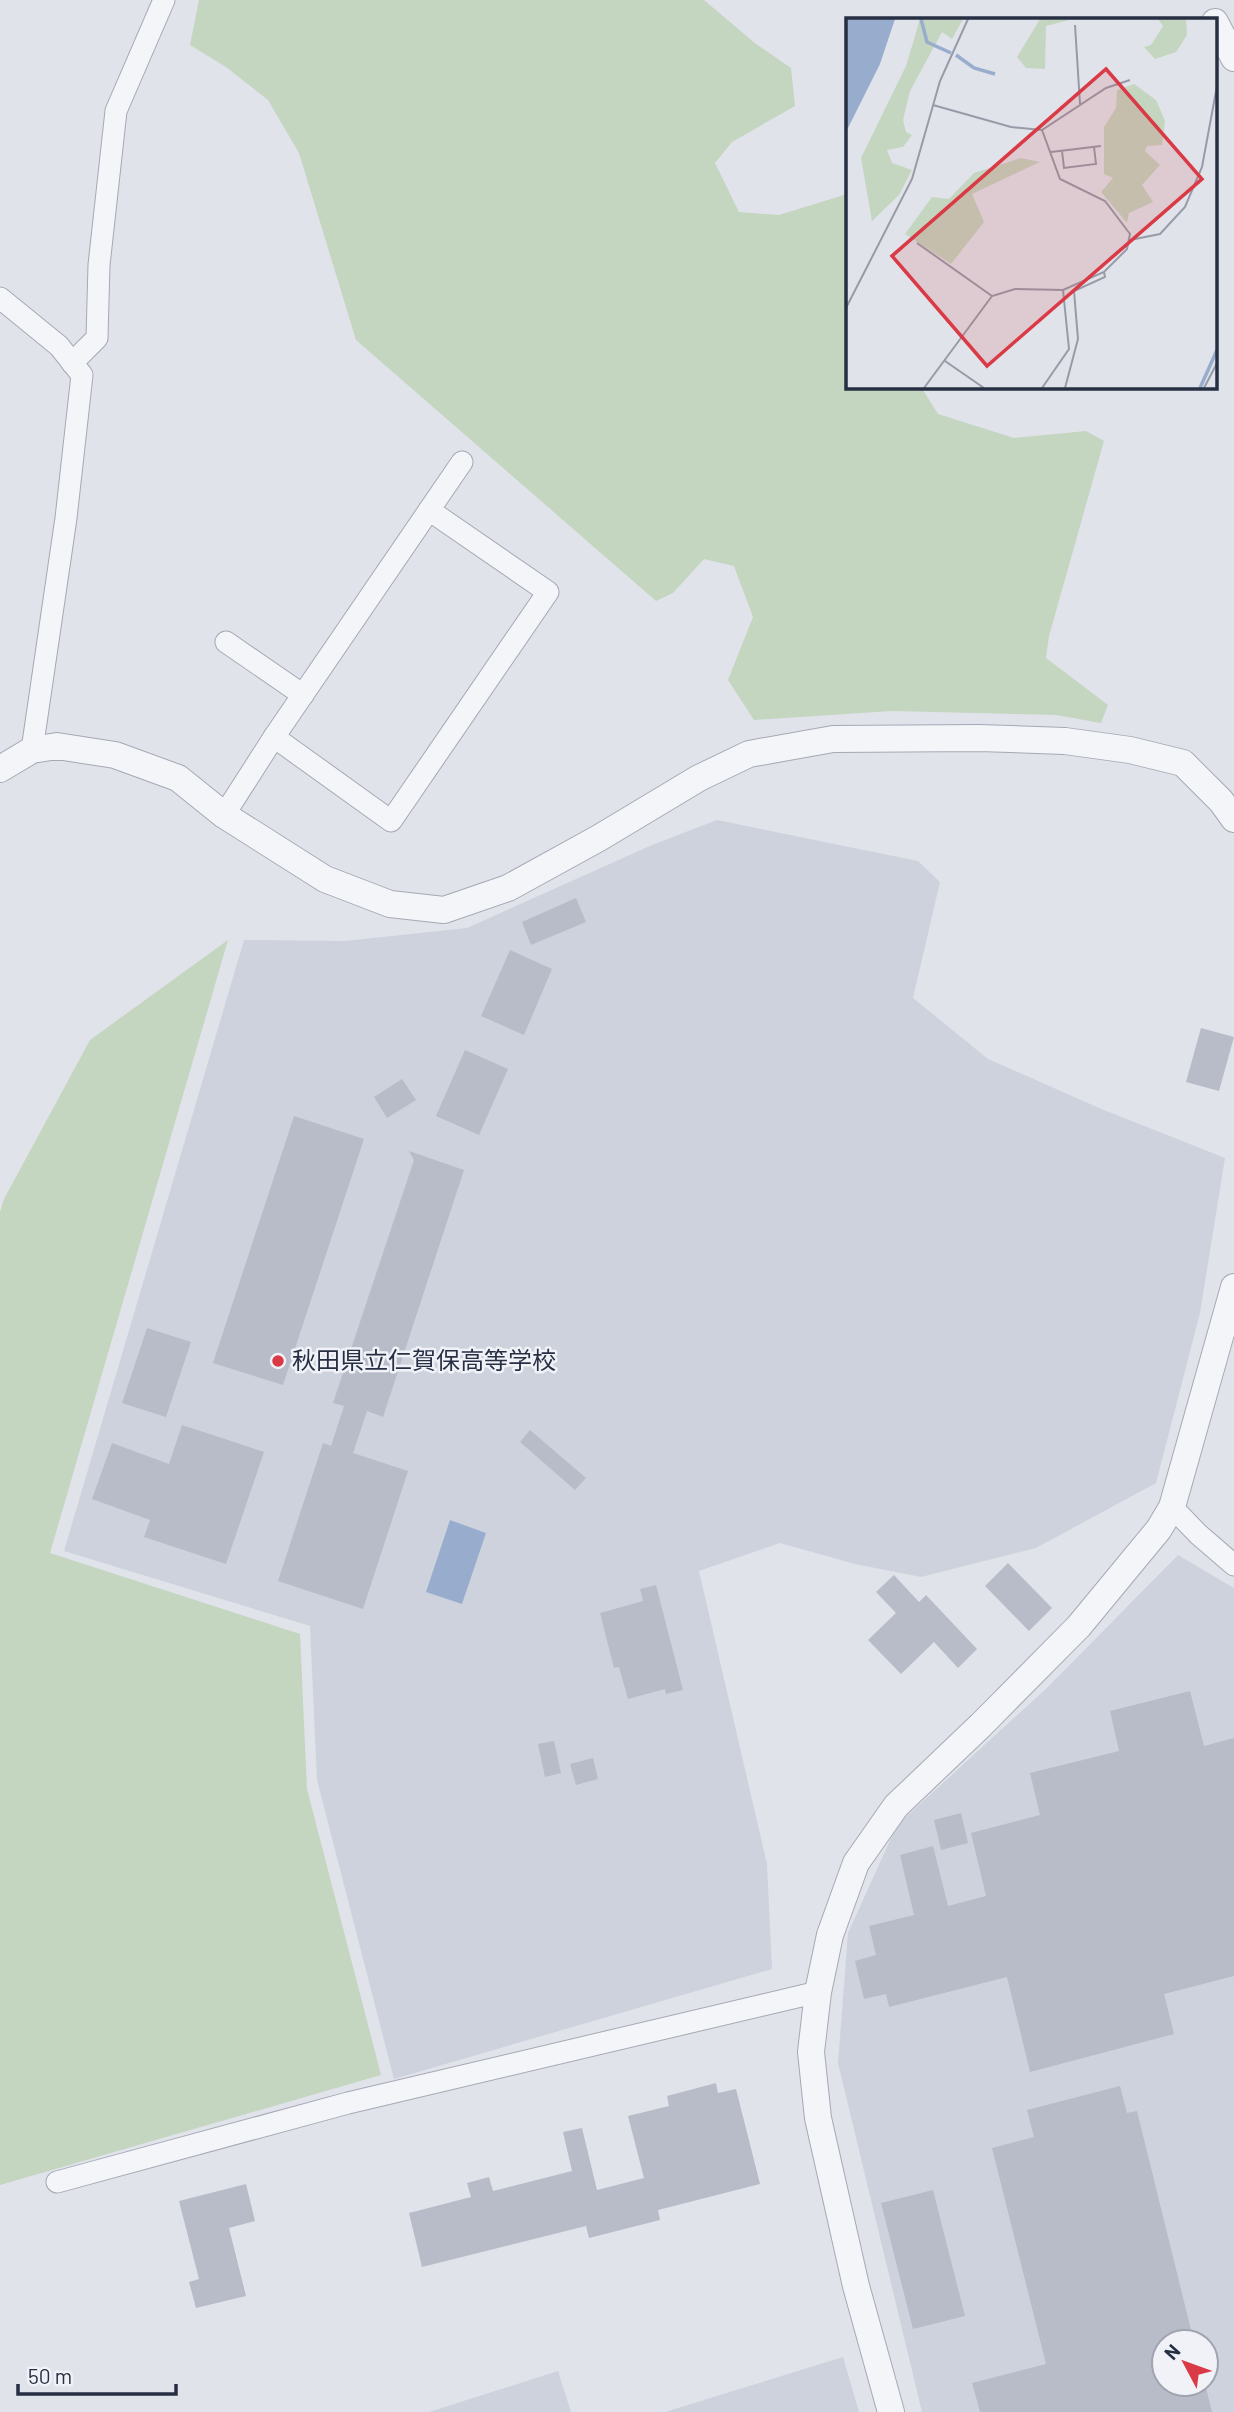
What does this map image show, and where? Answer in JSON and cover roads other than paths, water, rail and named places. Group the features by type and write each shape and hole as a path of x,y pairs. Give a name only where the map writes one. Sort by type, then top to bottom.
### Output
{"street":[{"path":"72,363 97,338 99,265 116,111 164,0"},
{"path":"1203,0 1212,18"},
{"path":"1216,25 1234,58"},
{"path":"0,298 59,346 82,375 66,518 32,750"},
{"path":"224,815 274,737 462,462"},
{"path":"274,737 391,821 540,604 548,592 429,510"},
{"path":"226,642 303,695"},
{"path":"0,769 32,750 57,746 115,755 178,778 224,815 326,879 390,904 444,910 508,888 699,778 749,754 833,739 979,738 1065,741 1130,750 1183,763 1230,802"},
{"path":"891,2412 856,2286 818,2118 811,2052 818,1992 830,1935 856,1863 896,1806 1079,1626 1159,1529 1171,1507 1234,1287"},
{"path":"1171,1507 1234,1565"},
{"path":"57,2182 348,2103 818,1992"}],"water":[{"path":"450,1520 486,1533 462,1604 426,1592"}],"place":[{"name":"秋田県立仁賀保高等学校","path":"278,1361"}]}
